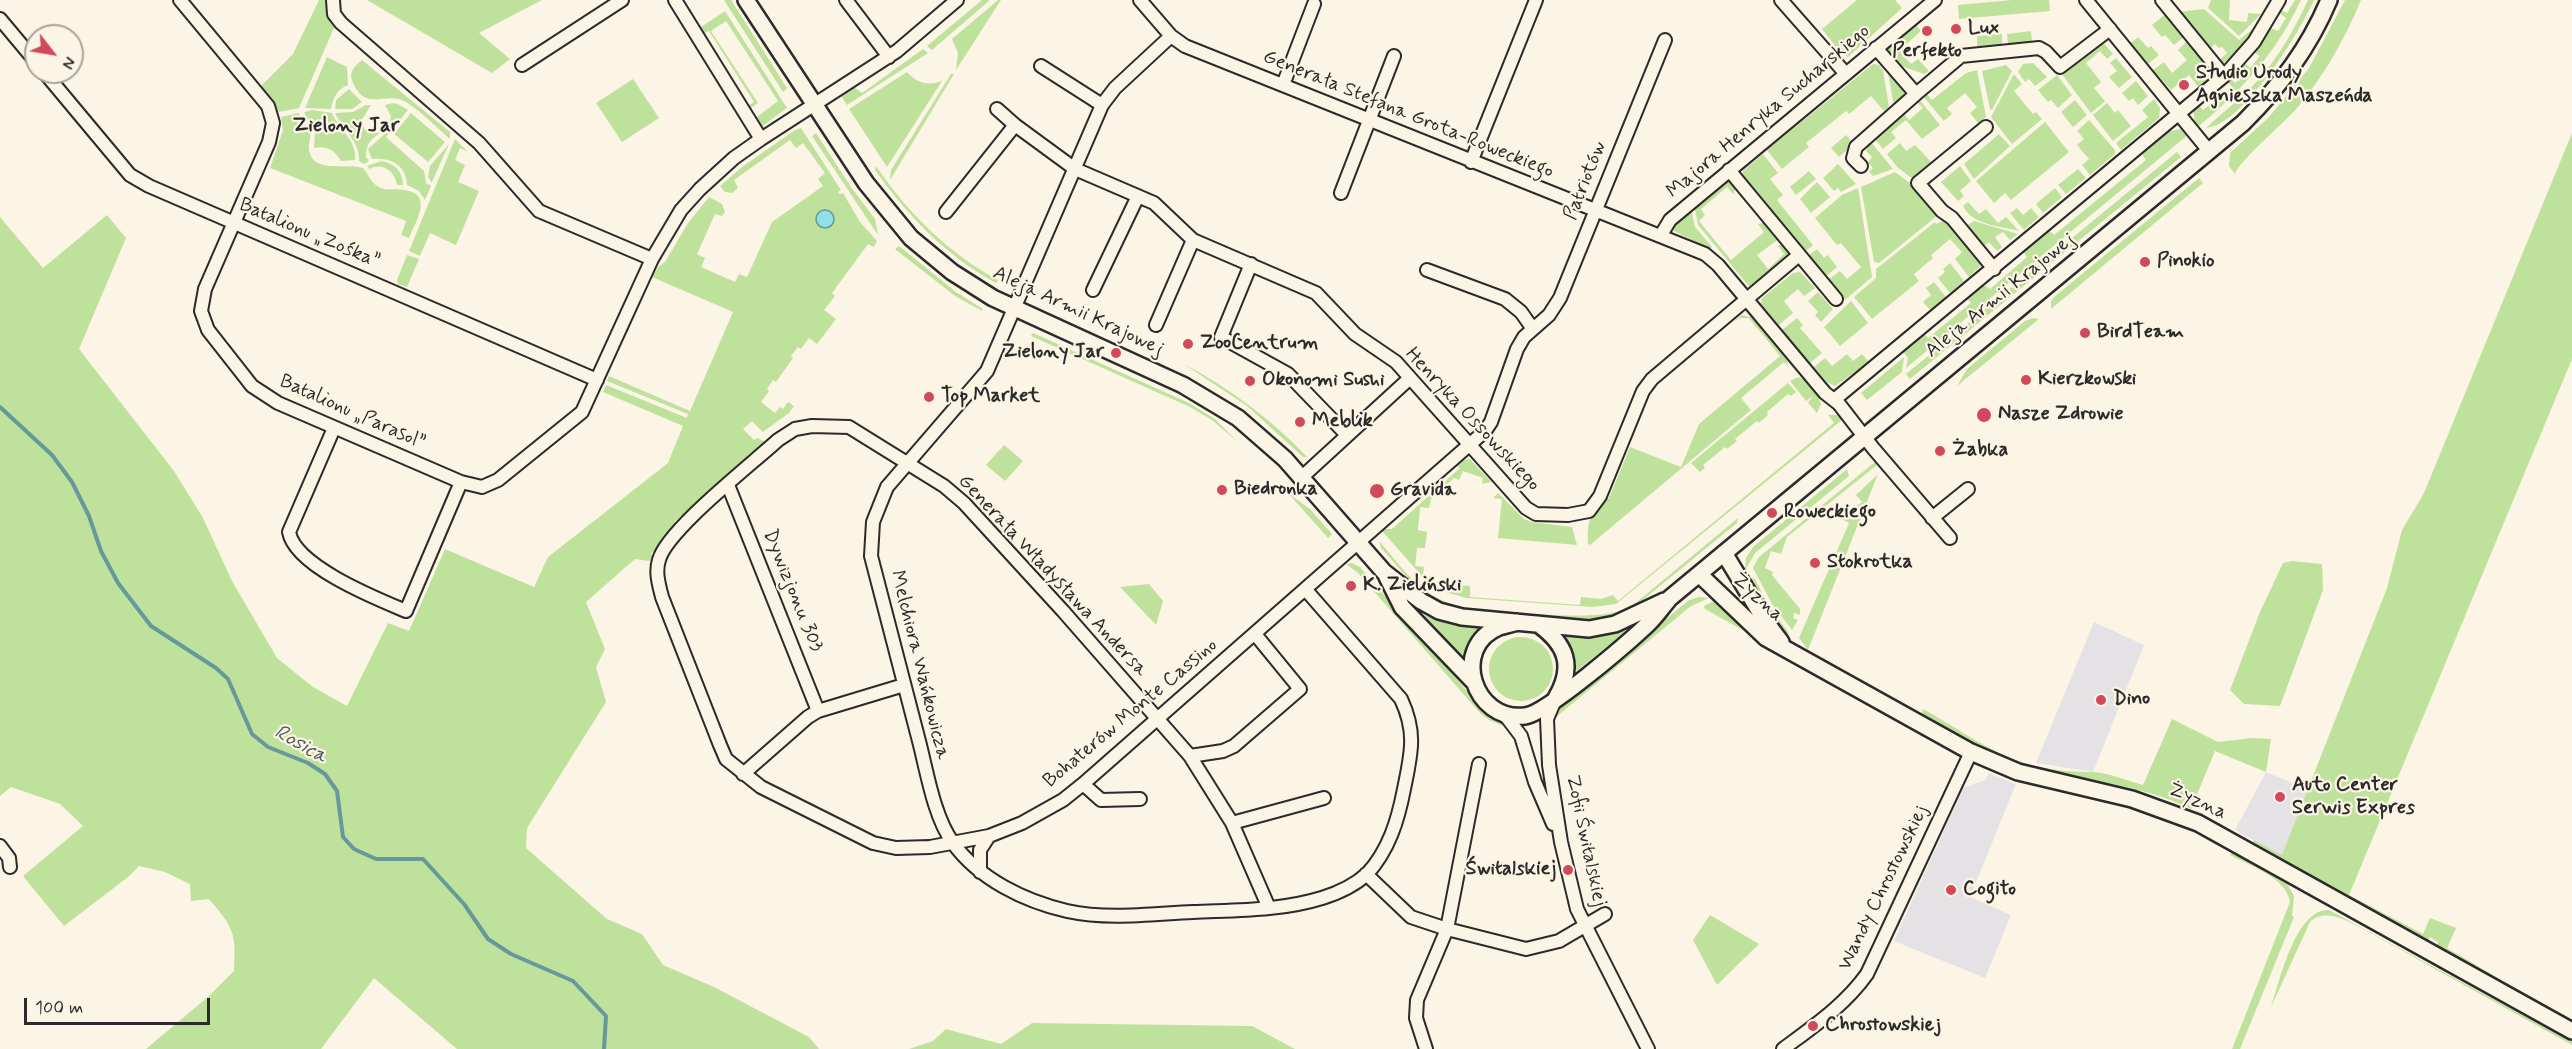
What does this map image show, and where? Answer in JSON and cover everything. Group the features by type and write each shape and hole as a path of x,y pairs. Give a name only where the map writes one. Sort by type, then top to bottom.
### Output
{"street":[{"name":"Batalionu „Parasol”","path":"180,0 268,106 273,123 269,142 205,289 201,311 208,330 252,386 278,403 461,482 482,487 498,480 577,418 585,406 652,259 681,210 700,189 734,158 761,139 889,57 957,0"},
{"path":"333,0 334,14 341,23 479,144 539,211 652,259"},
{"path":"522,65 622,0"},
{"path":"675,0 761,139"},
{"name":"Aleja Armii Krajowej","path":"746,0 866,183 912,238 962,279 1014,309 1204,396 1251,427 1302,477 1384,572 1421,602 1439,611 1462,617 1600,628 1631,618 1670,598"},
{"path":"846,0 889,57"},
{"name":"Generała Stefana Grota-Roweckiego","path":"1140,0 1171,36 1185,46 1706,254 1718,265 1825,393 1834,400 1950,538"},
{"path":"1471,162 1536,0"},
{"path":"1781,0 1846,74"},
{"name":"Majora Henryka Sucharskiego","path":"1661,235 1668,222 1935,0"},
{"path":"2086,0 2209,151"},
{"path":"2162,0 2224,76"},
{"path":"1834,400 2224,76 2254,42 2279,0"},
{"name":"Aleja Armii Krajowej","path":"1555,700 1626,644 1651,621 1670,598 2209,151 2255,110 2290,71 2306,48 2329,0"},
{"path":"1283,85 1314,4"},
{"path":"0,19 24,48"},
{"path":"1861,166 1853,158 1856,147 1961,56 2039,48 2046,52 2060,68 2110,29"},
{"path":"1014,309 1102,105 1114,88 1171,36"},
{"name":"Patriotów","path":"1359,544 1469,446 1491,422 1517,349 1524,337 1550,315 1560,298 1665,40"},
{"path":"1876,48 1916,94"},
{"path":"1341,193 1394,56"},
{"path":"1041,66 1102,105"},
{"name":"Batalionu „Zośka”","path":"54,84 130,175 149,186 597,380"},
{"name":"Henryka Ossowskiego","path":"996,109 1075,169 1154,203 1193,240 1316,293 1354,334 1395,362 1506,488 1526,508 1536,514 1568,515 1589,511 1600,496 1647,385 1658,373 1747,300"},
{"path":"946,212 1015,125"},
{"path":"1986,127 1918,183 1942,211 1952,218 1994,269"},
{"path":"1729,170 1836,299"},
{"path":"1093,290 1138,196"},
{"path":"1155,325 1193,240"},
{"path":"1747,300 1799,255"},
{"path":"1251,264 1221,337 1288,374 1347,435"},
{"path":"1427,270 1505,299 1521,312 1533,329"},
{"name":"Melchiora Wańkowicza","path":"1014,309 987,371 907,463 882,497 876,510 871,538 871,556 929,782 946,831 953,843 980,872 1028,897 1065,911 1086,915 1137,915 1269,908 1307,902 1338,893 1366,874 1390,839 1396,825 1412,744 1409,716 1401,699 1390,685 1306,590"},
{"path":"1302,477 1410,378"},
{"name":"Bohaterów Monte Cassino","path":"907,463 849,427 812,426 795,429 778,440 670,539 660,555 657,575 662,597 726,759 761,787 873,843 906,848 953,843 989,836 1042,813 1083,784 1359,544"},
{"path":"334,428 289,532 290,540 318,566 351,587 406,611 461,482"},
{"name":"Generała Władysława Andersa","path":"907,463 945,486 964,502 1063,611 1156,721 1190,756 1232,823 1269,908"},
{"name":"Dywizjonu 303","path":"728,485 818,711"},
{"path":"1932,518 1968,489"},
{"name":"Żyzna","path":"1724,553 1766,622 1789,651"},
{"name":"Aleja Armii Krajowej","path":"1384,572 1402,607 1473,681"},
{"name":"Żyzna","path":"1699,574 1761,634 1971,752 2018,772 2132,798 2198,823 2572,1031"},
{"path":"1517,622 1499,627 1481,643 1472,662 1471,673 1486,703 1505,715 1521,736 1535,782 1561,842"},
{"path":"1505,715 1527,716 1546,708 1555,700 1566,677 1565,656 1556,638 1538,624"},
{"path":"1190,756 1223,751 1234,746 1300,689 1255,634"},
{"path":"743,774 808,717 818,711 904,685"},
{"name":"Zofii Świtalskiej","path":"1555,700 1547,719 1549,765 1561,842 1578,909 1584,926 1648,1049"},
{"name":"Wandy Chrostowskiej","path":"1783,1049 1847,999 1867,974 1971,752"},
{"path":"1426,1049 1416,1018 1417,999 1447,929 1479,764"},
{"path":"1083,784 1101,800 1140,799"},
{"path":"1232,823 1324,798"},
{"path":"980,872 980,850 989,836"},
{"path":"0,846 9,858 10,867"},
{"path":"1366,874 1411,917 1447,929 1526,949 1559,941 1605,914"}],"shaded area":[{"path":"2094,622 2144,645 2093,772 2036,763"},
{"path":"2266,772 2309,790 2282,856 2235,830"},
{"path":"1989,773 2016,784 1970,897 2011,915 1985,978 1894,941 1963,788 1985,780"}],"green space":[{"path":"319,0 327,0 326,14 334,28 299,108 279,112 261,86 293,54"},
{"path":"367,0 542,0 479,33 510,59 492,73"},
{"path":"724,0 731,0 787,88 783,92"},
{"path":"982,0 990,0 932,50 927,46"},
{"path":"998,0 1001,0 956,70 958,53 952,39"},
{"path":"1857,0 1895,0 1902,8 1848,57 1840,52 1822,29"},
{"path":"2012,0 2049,0 2050,11 1959,19 1958,5"},
{"path":"2211,0 2230,0 2229,20 2247,22 2248,13 2261,14 2239,36 2208,8"},
{"path":"2295,0 2301,0 2281,37 2257,69 2199,126 2195,123 2193,110 2197,103 2203,110 2215,101 2210,94 2213,91 2220,98 2232,87 2226,80 2229,77 2235,83 2246,72 2240,66 2244,62 2250,68 2260,56 2254,52 2271,28 2278,31 2286,18 2279,13 2281,10 2287,13"},
{"path":"2308,0 2314,0 2307,15 2268,75 2236,112 2220,123 2206,128 2246,93 2266,71 2286,42"},
{"path":"2345,0 2361,0 2326,69 2298,107 2253,151 2235,174 2229,166 2230,153 2269,117 2309,68"},
{"path":"2204,9 2239,40 2260,23 2243,46 2220,66 2217,62 2227,53 2215,44 2208,50 2177,12"},
{"path":"725,11 787,108 760,128 757,117 778,101 726,21 711,31 758,103 748,110 747,107 754,102 709,31 701,35 698,29"},
{"path":"2168,12 2186,35 2174,45 2165,35 2162,37 2152,25"},
{"path":"1915,24 1921,31 1899,51 1911,64 1918,59 1929,71 1924,74 1893,63 1885,50"},
{"path":"2031,31 2032,42 2008,45 2007,34"},
{"path":"2002,34 2002,45 1977,48 1977,36"},
{"path":"2138,37 2148,48 2151,46 2159,55 2148,64 2131,43"},
{"path":"2189,39 2213,67 2213,76 2199,88 2189,75 2171,90 2153,70 2164,62 2172,73 2187,60 2178,50"},
{"path":"2102,41 2113,54 2107,59 2100,51 2086,63 2101,82 2094,88 2105,101 2091,113 2061,73"},
{"path":"923,49 928,53 847,105 841,96 854,87 862,93"},
{"path":"327,57 347,67 348,85 336,94 331,109 305,108"},
{"path":"2116,58 2132,77 2119,88 2109,77 2117,71 2110,63"},
{"path":"362,60 450,132 450,139 406,102 392,98 370,99 358,92 351,76 354,67"},
{"path":"2033,63 2047,77 2035,86 2029,79 2025,82 2018,72 2023,64"},
{"path":"1873,64 1879,65 1883,70 1889,107 1884,111 1871,96 1849,114 1846,111 1806,143 1809,147 1782,169 1767,150"},
{"path":"2006,65 2012,71 1992,110 1982,71"},
{"path":"1977,70 1986,117 1978,123 1970,113 1977,107 1965,93 1947,108 1952,114 1944,121 1922,95 1925,92 1932,100 1966,73"},
{"path":"907,72 923,82 942,81 887,167 849,109"},
{"path":"1888,73 1899,84 1904,94 1904,98 1894,107"},
{"path":"951,74 954,74 890,180 891,170"},
{"path":"2014,74 2022,84 2014,91 2033,114 2036,112 2042,119 2012,144 1991,117"},
{"path":"2057,75 2072,95 2058,108 2051,100 2048,102 2038,90"},
{"path":"633,79 659,118 622,142 596,103"},
{"path":"2136,81 2148,96 2138,105 2133,98 2129,101 2122,93"},
{"path":"349,89 362,102 352,109 335,109 336,100"},
{"path":"1918,98 1940,125 1922,139 1906,120 1891,132 1896,138 1883,149 1873,137 1902,112 1909,120 1923,108 1915,100"},
{"path":"2154,99 2160,108 2159,118 2121,150 2116,143 2148,117 2142,110"},
{"path":"2075,100 2087,115 2073,127 2061,112"},
{"path":"393,103 408,110 386,137 424,171 426,183 431,186 425,200 419,191 407,185 404,172 400,167 385,159 372,159 368,149 388,131 391,116 385,105"},
{"path":"2107,103 2115,113 2118,110 2131,126 2113,141 2093,115"},
{"path":"366,105 371,105 361,121 365,130 380,133 371,140 366,157 369,161 364,164 359,161 357,147 335,113 353,112"},
{"path":"312,110 332,113 354,147 355,160 341,161 330,149 314,148 315,133 304,112"},
{"path":"299,113 309,131 309,149 316,162 323,165 363,168 372,182 381,188 404,190 418,197 421,202 420,209 409,238 401,235 406,221 270,168 283,130 281,117"},
{"path":"411,113 445,142 428,162 394,134"},
{"path":"2089,120 2115,150 2115,154 2090,175 2082,165 2089,159 2077,145 2084,139 2077,131"},
{"path":"2045,122 2069,152 2011,200 2005,193 1994,203 1976,181"},
{"path":"801,128 841,190 838,192 843,193 860,222 877,241 874,247 868,244 832,293 835,296 824,310 836,319 817,344 809,338 801,349 798,347 776,382 773,380 761,402 775,413 780,407 783,409 788,402 794,406 789,413 763,432 752,421 743,429 754,440 757,438 768,443 718,488 717,484 714,491 684,518 681,516 674,522 676,525 657,552 652,552 651,555 655,558 649,561 635,559 586,602 605,649 596,667 606,702 527,828 526,848 607,919 642,934 663,965 714,987 809,1037 819,1049 457,1049 374,978 321,1049 146,1049 209,996 234,971 234,939 224,917 209,899 191,901 190,884 165,872 139,866 64,926 23,876 83,826 60,804 11,787 0,796 0,217 43,268 107,215 126,238 79,349 174,471 203,518 232,581 277,658 313,687 347,706 388,623 409,631 445,549 534,587 548,557 668,463 683,426 603,392 606,385 687,418 688,414 607,381 609,376 690,411 733,312 652,277 658,267 665,262 688,223 709,197 722,204 725,212 722,216 715,214 697,254 705,258 701,267 735,282 739,274 747,277 772,222 823,186 818,179 825,173 803,143 796,148 790,140 734,180 738,188 732,193 725,192 720,186 742,167"},
{"path":"2180,129 2189,134 1906,368 1908,358 1902,350 1923,332 1928,338 1971,303 1966,297 1982,284 1990,289 2027,257 2022,250 2047,228 2054,235 2146,160 2141,153 2167,132"},
{"path":"816,133 875,219 878,235 812,136"},
{"path":"2572,133 2572,359 2349,895 2423,934 2430,918 2456,928 2447,948 2542,1004 2437,945 2438,942 2430,937 2428,941 2253,842 2254,840 2282,855 2387,588 2402,530 2424,493"},
{"path":"1999,134 2010,146 1974,179 1964,164"},
{"path":"1846,135 1854,144 1839,157 1831,148"},
{"path":"455,139 468,152 460,148 455,160 465,165 458,182 479,191 456,245 430,233 420,256 409,251"},
{"path":"1870,141 1893,169 1873,176 1869,172 1873,168 1868,162 1872,157 1866,151"},
{"path":"1900,143 1906,151 1915,145 1933,164 1913,179 1898,168 1887,154"},
{"path":"449,144 432,183 428,177 430,166"},
{"path":"2177,152 2181,157 1910,379 1906,374"},
{"path":"1763,154 1778,173 1770,179 1783,195 1777,200 1813,245 1806,251 1742,175 1743,171"},
{"path":"381,161 397,168 403,185 397,185 394,176 387,169 375,167 370,169 367,166"},
{"path":"1838,164 1856,184 1841,192 1838,188 1834,191 1823,178"},
{"path":"876,166 901,199 930,230 962,257 998,280 996,283 944,248 929,234 888,187 875,170"},
{"path":"1960,166 1971,181 1960,191 1964,196 1958,201 1941,182"},
{"path":"2078,169 2086,178 2066,194 2058,185"},
{"path":"1809,171 1816,179 1796,195 1790,187"},
{"path":"1895,172 1914,186 1938,215 1879,263 1874,262 1861,187"},
{"path":"2199,178 2203,183 2051,309 2051,301 2054,297"},
{"path":"1730,180 1737,186 1733,194 1727,187 1701,209 1705,215 1699,221 1731,260 1764,232 1758,224 1766,222 1779,239 1757,255 1768,269 1784,254 1778,246 1782,243 1790,255 1752,290 1698,225 1695,209"},
{"path":"1817,182 1830,197 1811,213 1800,199"},
{"path":"1858,188 1872,277 1845,300 1829,279 1840,271 1847,279 1861,267 1841,243 1837,245 1815,218 1842,195"},
{"path":"2055,188 2062,197 2043,213 2036,204"},
{"path":"1968,202 1979,214 1986,209 1998,223 2006,217 2019,231 1980,221 1967,212 1963,206"},
{"path":"2017,208 2023,215 2031,208 2039,217 2024,230 2010,213"},
{"path":"1689,210 1692,213 1695,227 1712,247 1710,249 1674,231 1673,226"},
{"path":"1942,221 1948,222 1983,263 1969,277 1955,259 1962,252 1950,239 1914,274 1919,281 1872,319 1854,297 1876,278 1876,269 1935,222 1936,224"},
{"path":"1974,221 2018,234 2010,240 2003,232 1995,237 2002,247 1997,251 1989,242 1981,248 1965,227"},
{"path":"899,246 956,292 983,309 982,311 955,296 895,249"},
{"path":"1817,249 1824,258 1828,255 1837,267 1826,276 1809,255"},
{"path":"407,255 419,259 407,287 398,284 397,280"},
{"path":"1950,263 1964,281 1950,293 1938,278"},
{"path":"1800,272 1815,288 1804,296 1798,289 1784,301 1793,313 1779,325 1761,304 1762,298 1793,273"},
{"path":"1934,282 1946,297 1930,310 1923,302 1931,295 1926,288"},
{"path":"1818,292 1833,309 1821,322 1815,315 1818,312 1808,301"},
{"path":"1851,301 1868,323 1840,346 1824,327"},
{"path":"1742,315 1750,317 1752,315 1786,356 1788,366 1784,362 1741,398 1751,410 1590,545 1588,544 1588,530 1593,512 1597,506 1609,498 1630,447 1681,467 1699,424 1780,356 1749,318 1740,318 1733,322"},
{"path":"1797,318 1803,325 1800,328 1822,353 1810,363 1782,330"},
{"path":"2033,318 2039,319 1957,386 1967,369 2025,321"},
{"path":"1033,333 1189,403 1215,419 1239,443 1212,420 1190,407 1031,336"},
{"path":"1847,354 1853,361 1862,354 1869,362 1835,386 1827,382 1814,367 1825,358 1832,366"},
{"path":"1904,357 1902,372 1867,400 1861,393"},
{"path":"1184,364 1250,406 1307,457 1303,457 1247,406"},
{"path":"1798,377 1809,384 1818,396 1821,404 1817,413 1808,403 1813,396 1806,401 1790,381"},
{"path":"1788,383 1796,392 1791,396 1788,394 1767,412 1768,415 1759,423 1757,421 1735,439 1737,441 1727,449 1725,447 1703,465 1705,468 1700,472 1691,463"},
{"path":"1828,415 1837,415 1843,419 1616,604 1592,607 1466,598 1439,590 1429,584 1382,531 1392,529 1460,468 1456,466 1463,460 1470,459 1491,482 1482,484 1483,478 1463,471 1459,480 1454,478 1431,499 1429,508 1420,507 1418,530 1427,532 1425,548 1417,548 1415,566 1424,567 1423,576 1430,576 1438,584 1470,586 1470,597 1580,605 1581,597 1601,599 1613,595 1618,601 1834,423"},
{"path":"1004,445 1023,461 1005,481 986,465"},
{"path":"1876,461 1877,465 1787,537 1781,554 1771,551 1765,568 1773,572 1772,575 1800,609 1800,615 1794,613 1793,618 1798,620 1792,630 1772,604 1753,568 1759,557"},
{"path":"1847,469 1849,476 1755,553 1745,571 1746,558 1753,547"},
{"path":"1878,474 1808,650 1799,638 1849,523 1834,514 1837,510 1844,516 1862,502 1856,495"},
{"path":"1288,493 1310,509 1332,534 1328,538"},
{"path":"1498,493 1524,519 1572,527 1577,545 1498,538 1502,499 1493,498"},
{"path":"1738,518 1737,523 1633,608 1617,616 1594,620 1461,610 1447,605 1435,600 1416,586 1381,548 1379,541 1416,583 1450,604 1465,608 1552,615 1599,615 1618,612 1632,606"},
{"path":"2292,561 2322,564 2323,590 2280,706 2244,704 2230,690 2260,612 2283,563"},
{"path":"1352,563 1360,567 1481,707 1502,720 1508,728 1489,720 1479,712 1358,573 1346,564"},
{"path":"1755,579 1768,605 1789,633 1785,634 1775,623 1748,580"},
{"path":"1149,584 1163,601 1156,625 1120,587"},
{"path":"1699,597 1709,598 1691,606 1556,717 1560,707 1689,600"},
{"path":"1716,600 1755,637 1705,609 1704,606"},
{"path":"1423,615 1453,625 1483,628 1468,663 1464,662"},
{"path":"1625,630 1575,672 1572,650 1564,634 1596,636"},
{"path":"1521,637 1533,639 1544,646 1551,657 1553,669 1551,681 1544,692 1533,699 1521,701 1509,699 1498,692 1491,681 1489,669 1491,657 1498,646 1509,639"},
{"path":"1923,709 1986,746 2025,763 2059,770 2112,775 2143,785 2172,719 2218,742 2252,738 2271,739 2266,772 2215,751 2191,809 2151,793 2046,770 2012,760 1986,749 1922,714"},
{"path":"2232,852 2288,885 2294,896 2292,916 2294,917 2240,1049 2232,1049 2290,902 2282,886 2275,879 2230,855"},
{"path":"2329,910 2572,1042 2572,1045 2338,917 2323,916 2310,922 2271,1007 2284,965 2298,933 2317,913"},
{"path":"1710,915 1759,944 1717,985 1693,940"},
{"path":"1032,1023 1252,1026 1295,1049 909,1049 933,1041 946,1029 1001,1044"}],"water":[{"path":"825,210 831,213 834,219 831,225 825,228 819,225 816,219 819,213"}],"waterway":[{"name":"Rosica","path":"0,407 52,455 72,482 89,516 101,551 118,583 151,626 216,668 228,679 252,734 268,747 308,763 325,774 337,791 343,837 354,849 376,859 423,859 464,904 488,939 511,954 573,981 606,1016 604,1049"}],"place":[{"name":"Lux","path":"1956,29"},
{"name":"Perfekto","path":"1927,31"},
{"name":"Studio Urody Agnieszka Maszeńda","path":"2184,85"},
{"name":"Pinokio","path":"2145,262"},
{"name":"BirdTeam","path":"2085,333"},
{"name":"ZooCentrum","path":"1188,344"},
{"name":"Zielony Jar","path":"1116,353"},
{"name":"Kierzkowski","path":"2026,380"},
{"name":"Okonomi Sushi","path":"1250,381"},
{"name":"Top Market","path":"929,397"},
{"name":"Nasze Zdrowie","path":"1984,415"},
{"name":"Meblik","path":"1300,422"},
{"name":"Żabka","path":"1940,451"},
{"name":"Biedronka","path":"1222,490"},
{"name":"Gravida","path":"1377,491"},
{"name":"Roweckiego","path":"1772,513"},
{"name":"Stokrotka","path":"1815,563"},
{"name":"K. Zieliński","path":"1351,586"},
{"name":"Dino","path":"2101,700"},
{"name":"Auto Center Serwis Expres","path":"2280,797"},
{"name":"Świtalskiej","path":"1568,870"},
{"name":"Cogito","path":"1951,890"},
{"name":"Chrostowskiej","path":"1813,1026"}],"district":[{"name":"Zielony Jar","path":"346,127"}]}
